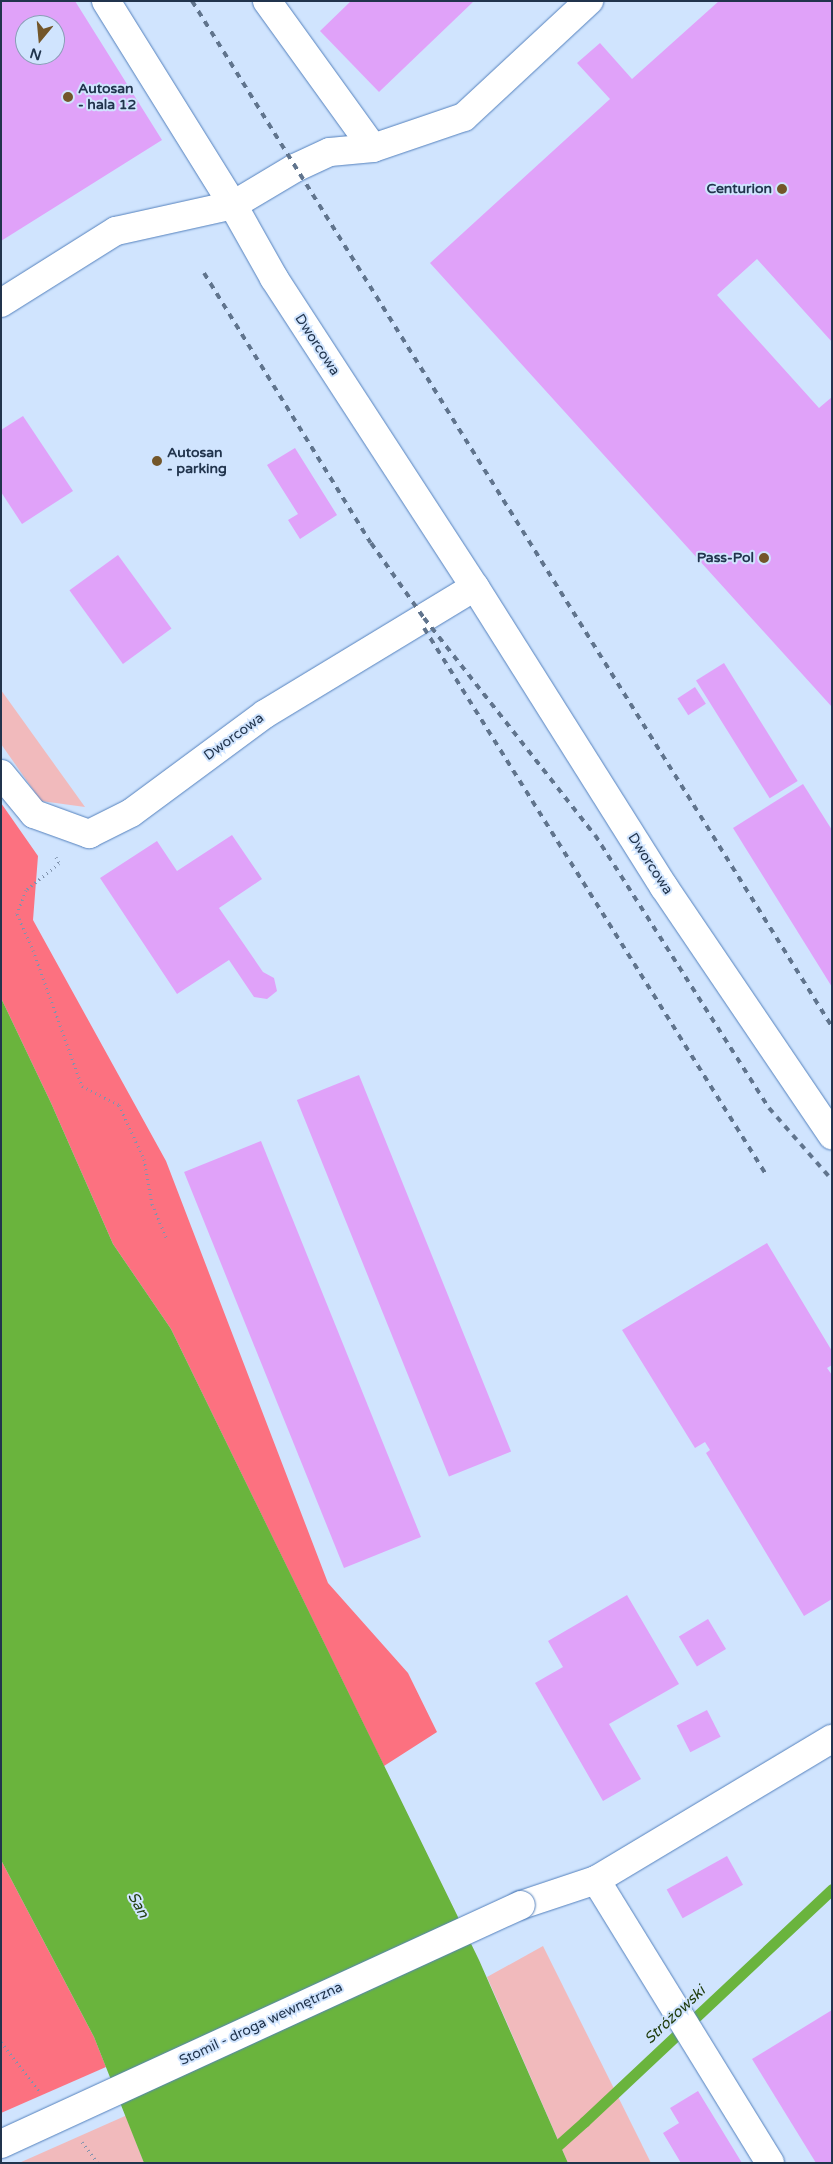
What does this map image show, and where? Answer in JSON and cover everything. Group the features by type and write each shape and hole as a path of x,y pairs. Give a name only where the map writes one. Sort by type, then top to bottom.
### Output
{"street":[{"name":"Dworcowa","path":"106,1 233,205 274,278 475,587 664,887 832,1135"},
{"path":"267,1 373,148"},
{"path":"1,303 116,231 233,205 295,168 330,152 373,148 464,118 589,1"},
{"name":"Dworcowa","path":"34,814 89,834 131,813 265,714 475,587"},
{"path":"1,774 34,814"},
{"name":"Stomil - droga wewnętrzna","path":"1,2144 521,1905 596,1880 832,1739"},
{"path":"596,1880 665,1996 770,2163"}],"path":[{"path":"34,814 59,863 26,890 17,914 33,950 82,1086 119,1105 144,1159 152,1204 166,1237"}],"shaded area":[{"path":"1,690 85,807 41,801 1,744"},
{"path":"1,803 38,856 33,920 166,1161 328,1583 408,1673 437,1732 384,1766 171,1329 113,1244 51,1103 1,998"},
{"path":"1,1860 94,2037 106,2067 1,2113"},
{"path":"543,1946 651,2163 568,2163 487,1977"},
{"path":"125,2116 144,2163 19,2163"}],"water":[{"name":"San","path":"1,998 51,1103 113,1244 171,1329 479,1960 568,2163 144,2163 94,2037 1,1860"}],"building":[{"name":"Autosan - hala 12","path":"1,1 75,1 162,140 1,241"},
{"path":"351,1 474,1 379,92 320,31"},
{"name":"Pass-Pol","path":"719,1 832,1 832,342 757,259 717,295 819,408 832,397 832,707 430,263 610,99 577,63 600,43 632,79"},
{"path":"23,416 73,491 22,524 1,492 1,430"},
{"path":"295,448 337,515 300,539 288,520 298,514 267,465"},
{"path":"118,555 171,629 123,664 69,590"},
{"path":"724,663 798,781 770,798 696,680"},
{"path":"695,687 706,704 688,715 677,698"},
{"path":"803,784 832,830 832,987 733,828"},
{"path":"232,835 262,879 219,908 263,972 274,978 277,991 267,999 254,997 229,960 177,994 100,878 157,841 177,871"},
{"path":"359,1075 511,1451 449,1477 297,1100"},
{"path":"261,1141 421,1537 344,1568 184,1172"},
{"path":"767,1243 832,1351 832,1365 827,1368 832,1375 832,1599 804,1616 706,1453 710,1450 705,1442 695,1448 622,1330"},
{"path":"627,1595 679,1684 609,1724 641,1779 603,1801 535,1683 563,1667 548,1641"},
{"path":"708,1619 726,1649 697,1667 679,1637"},
{"path":"707,1710 721,1737 690,1752 677,1725"},
{"path":"727,1856 743,1885 683,1918 667,1889"},
{"path":"832,2010 832,2163 816,2163 752,2059"},
{"path":"698,2091 742,2163 681,2163 663,2133 679,2123 670,2108"}],"waterway":[{"name":"Stróżowski","path":"538,2163 832,1889"}],"railway":[{"path":"192,1 832,1027"},
{"path":"204,273 371,543 424,618 595,835 769,1108 832,1180"},
{"path":"424,628 767,1176"}],"place":[{"name":"Autosan - hala 12","path":"68,97"},
{"name":"Centurion","path":"782,189"},
{"name":"Autosan - parking","path":"157,461"},
{"name":"Pass-Pol","path":"764,558"}]}
